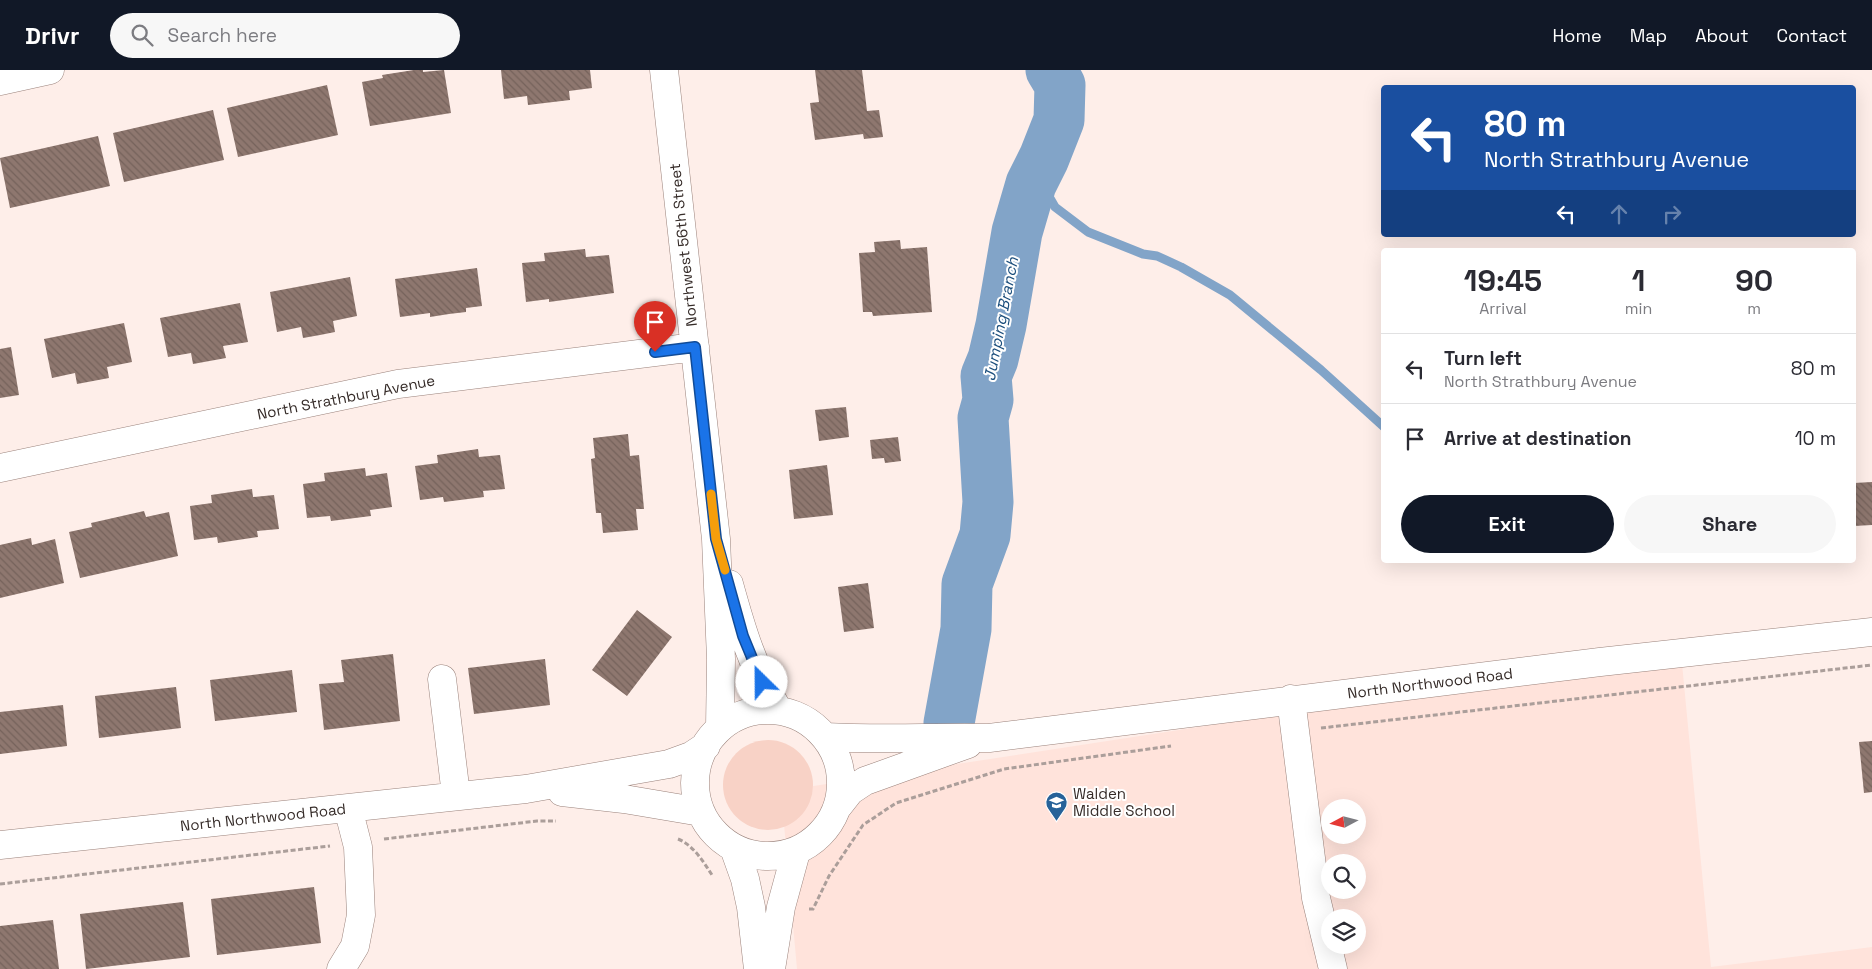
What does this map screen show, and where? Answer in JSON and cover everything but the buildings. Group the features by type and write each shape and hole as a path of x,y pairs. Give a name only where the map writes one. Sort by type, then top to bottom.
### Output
{"street":[{"path":"0,81 50,70"},
{"name":"Northwest 56th Street","path":"664,70 716,539 721,659 713,737"},
{"name":"North Strathbury Avenue","path":"0,468 398,384 695,347"},
{"name":"Northwest 56th Street","path":"716,539 750,655 762,682 778,710"},
{"name":"North Northwood Road","path":"825,737 869,739 924,737 989,738 1292,699 1872,632"},
{"path":"442,679 456,795"},
{"path":"1292,699 1316,898 1333,969"},
{"path":"778,710 796,715 812,724 825,737 838,758 842,781 838,805 829,825 814,841 796,852 775,857 754,856 734,848 714,833 701,812 695,790 697,767 713,737 738,717 757,711 778,710"},
{"name":"North Northwood Road","path":"0,845 526,789 670,764 691,756 713,737"},
{"name":"North Northwood Road","path":"838,805 850,791 865,781 989,738"},
{"name":"North Northwood Road","path":"526,789 624,798 701,812"},
{"path":"341,969 355,946 361,915 357,842 348,808"},
{"path":"734,848 745,879 751,907 758,969"},
{"path":"771,969 781,907 796,852"}],"path":[{"path":"0,884 357,842 556,821"},
{"path":"676,838 684,841 702,859 714,879"}],"shaded area":[{"name":"Walden Middle School","path":"1681,653 1711,967 1872,947 1872,969 797,969 781,791"},
{"path":"759,740 777,740 793,747 806,760 813,776 813,794 806,810 793,823 777,830 759,830 743,823 730,810 723,794 723,776 730,760 743,747"}],"waterway":[{"name":"Jumping Branch","path":"949,723 966,629 967,584 985,535 988,502 983,418 988,400 986,376 993,359 1001,325 1017,232 1031,184 1059,120 1060,85 1051,70"},
{"path":"1036,174 1055,207 1088,232 1143,254 1157,256 1181,267 1230,295 1321,370 1381,424"}],"slow traffic":[{"path":"711,494 716,539 725,570"}],"place":[{"name":"Walden Middle School","path":"1057,821"}],"route":[{"path":"655,352 695,347 716,539 743,636 762,682"}]}
